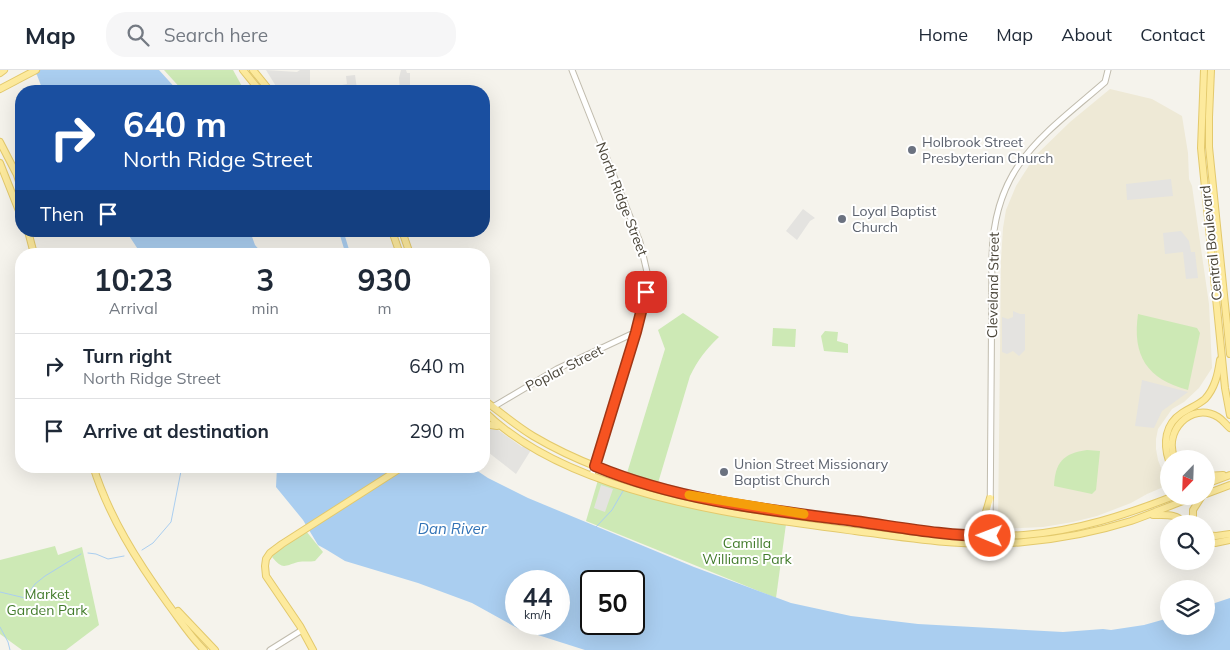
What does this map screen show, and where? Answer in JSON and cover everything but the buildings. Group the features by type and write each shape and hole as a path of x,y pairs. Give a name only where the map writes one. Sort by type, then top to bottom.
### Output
{"main road":[{"path":"0,73 4,70"},
{"path":"0,89 36,70"},
{"path":"243,70 255,85"},
{"path":"253,70 265,85"},
{"name":"Central Boulevard","path":"1204,70 1201,148 1225,388 1230,415"},
{"name":"Central Boulevard","path":"1212,70 1209,147 1230,354"},
{"path":"0,142 15,171"},
{"path":"0,163 15,197"},
{"path":"1166,450 1168,429 1179,415 1203,400 1211,390 1217,377 1221,349"},
{"path":"490,405 534,436 595,466 642,482 698,497 809,515 963,535 990,536 1032,534 1081,526 1109,519 1160,501"},
{"path":"1172,450 1171,445 1173,433 1180,422 1189,416 1200,414 1218,417 1230,428"},
{"path":"490,417 520,441 540,452 592,475 661,498 711,509 928,541 990,544 1070,537 1108,528 1174,505"},
{"path":"490,424 502,427"},
{"path":"95,473 100,489 116,523 156,588 204,650"},
{"path":"313,650 266,576 266,559 270,553 282,544 393,473"},
{"path":"1215,476 1229,475"},
{"path":"1215,480 1229,475"},
{"path":"1215,491 1230,485"},
{"path":"963,535 973,531 981,523 990,498"},
{"path":"1149,514 1173,515"},
{"path":"1215,536 1230,534"},
{"path":"1215,543 1230,540"},
{"path":"156,588 215,650"}],"street":[{"name":"North Ridge Street","path":"572,70 644,253 647,272 646,292 636,332 592,475"},
{"name":"Cleveland Street","path":"990,544 992,256 993,233 998,207 1012,173 1027,152 1044,134 1105,82 1108,70"},
{"name":"Poplar Street","path":"493,407 557,369 636,332"},
{"path":"270,650 302,630"}],"shaded area":[{"path":"266,70 297,72 300,70 310,70 310,85 275,85"},
{"path":"401,70 406,70 407,73 410,73 410,85 400,85"},
{"path":"355,75 356,85 342,85 347,84 346,76"},
{"path":"1110,89 1152,99 1182,116 1188,153 1189,179 1192,186 1209,304 1212,368 1199,388 1184,402 1172,409 1158,429 1156,449 1160,465 1160,488 1131,503 1097,516 1043,527 998,529 1001,260 1006,210 1016,186 1035,156 1070,122"},
{"path":"1171,179 1173,196 1127,200 1126,184"},
{"path":"803,209 815,218 810,221 797,240 786,231"},
{"path":"1181,231 1189,241 1191,252 1195,252 1198,278 1186,279 1183,252 1165,254 1163,233"},
{"path":"1013,311 1025,314 1025,350 1019,356 1013,351 1007,354 1002,352 1002,317 1008,319 1013,317"},
{"path":"1142,380 1188,392 1162,411 1154,428 1135,426"},
{"path":"490,427 494,427 522,447 531,450 516,474 490,454"},
{"path":"601,485 613,489 605,512 594,508"}],"green space":[{"path":"164,70 233,70 241,85 178,85"},
{"path":"683,313 719,337 703,355 690,376 658,483 627,473 665,349 658,330"},
{"path":"1138,314 1197,328 1200,333 1188,390 1162,379 1145,364 1140,354 1138,342"},
{"path":"773,328 796,329 795,347 772,346"},
{"path":"825,331 838,332 837,341 848,344 848,353 824,351 821,336"},
{"path":"1079,451 1100,451 1096,490 1092,494 1054,486 1056,471 1062,460"},
{"name":"Camilla Williams Park","path":"598,480 786,524 776,598 586,521"},
{"path":"306,531 323,552 315,561 298,562 284,566 272,557 273,555"},
{"name":"Market Garden Park","path":"55,546 58,555 82,547 99,625 66,650 22,650 0,634 0,560"}],"water":[{"path":"32,70 159,70 173,85 41,85 37,75"},
{"path":"130,237 252,237 258,248 137,248"},
{"name":"Dan River","path":"277,473 480,473 528,498 694,567 791,603 851,616 918,624 1063,632 1111,630 1160,621 1160,635 1215,635 1215,603 1230,598 1230,650 585,650 538,635 570,635 570,570 505,570 505,621 472,603 418,583 345,561 318,545 303,520 276,487"}],"waterway":[{"path":"343,237 346,248"},
{"path":"142,550 153,543 171,522 181,473"},
{"path":"596,527 612,510 623,491"},
{"path":"88,553 108,559 124,556"},
{"path":"0,592 25,598 35,584 45,576 81,554"},
{"path":"0,627 10,650"}],"slow traffic":[{"path":"689,495 804,514"}],"place":[{"name":"Holbrook Street Presbyterian Church","path":"912,150"},
{"name":"Loyal Baptist Church","path":"842,219"},
{"name":"Union Street Missionary Baptist Church","path":"724,472"}],"route":[{"path":"646,292 645,303 595,466 657,486 706,498 918,530 956,535 990,536"}]}
